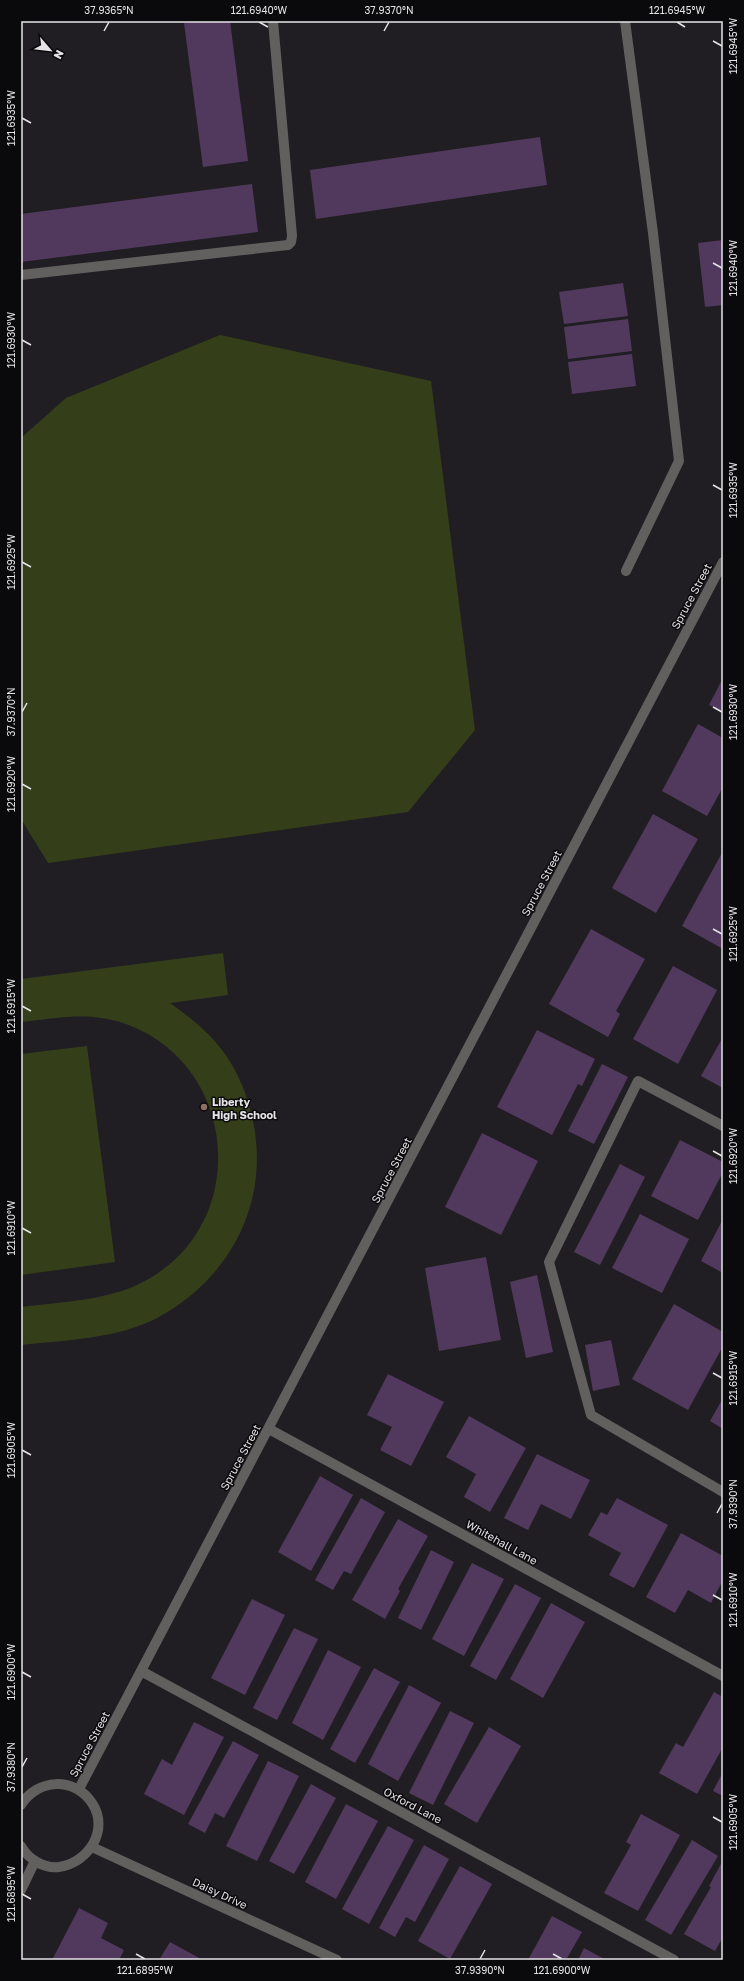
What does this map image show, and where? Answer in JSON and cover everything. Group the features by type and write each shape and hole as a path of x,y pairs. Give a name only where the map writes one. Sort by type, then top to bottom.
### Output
{"street":[{"path":"21,275 288,245 291,242 292,236 273,21"},
{"path":"625,21 654,240 679,461 626,571"},
{"name":"Spruce Street","path":"79,1790 723,562"},
{"path":"723,1126 638,1081 549,1262 591,1415 723,1492"},
{"name":"Whitehall Lane","path":"269,1429 723,1676"},
{"name":"Oxford Lane","path":"141,1671 674,1960"},
{"path":"21,1805 26,1797 40,1787 58,1783 79,1790 92,1803 98,1817 97,1836 92,1847 83,1858 71,1865 58,1867 47,1866 35,1861 24,1852 21,1846"},
{"name":"Daisy Drive","path":"92,1847 337,1960"},
{"path":"21,1890 35,1861"}],"green space":[{"path":"220,335 431,381 475,730 408,812 48,863 21,819 21,438 66,398"},
{"path":"223,953 228,995 170,1003 200,1026 219,1046 235,1070 248,1103 253,1121 257,1151 255,1181 249,1209 239,1236 224,1260 205,1282 183,1302 157,1318 125,1330 90,1338 21,1345 21,1307 82,1300 125,1290 139,1284 175,1259 201,1227 215,1190 218,1150 211,1111 193,1075 164,1045 126,1024 113,1020 87,1017 60,1017 21,1022 21,979"},
{"path":"87,1046 115,1262 21,1275 21,1054"}],"building":[{"path":"230,21 248,161 203,167 184,23"},
{"path":"540,137 547,185 316,219 310,170"},
{"path":"252,184 258,232 21,262 21,214"},
{"path":"723,240 723,305 705,307 698,243"},
{"path":"623,283 628,316 564,324 559,292"},
{"path":"628,319 632,351 568,359 564,327"},
{"path":"632,354 636,386 572,394 568,362"},
{"path":"723,678 723,712 709,705"},
{"path":"698,724 723,738 723,787 707,816 662,791"},
{"path":"653,814 698,839 656,913 612,888"},
{"path":"723,851 723,949 682,926"},
{"path":"591,929 645,959 616,1011 620,1014 608,1037 549,1004"},
{"path":"673,966 717,990 678,1064 633,1039"},
{"path":"537,1030 595,1059 582,1086 578,1084 552,1135 497,1107"},
{"path":"723,1037 723,1088 701,1076"},
{"path":"602,1064 628,1077 594,1144 568,1131"},
{"path":"482,1133 538,1161 501,1235 445,1207"},
{"path":"680,1140 723,1162 723,1172 698,1220 651,1196"},
{"path":"620,1164 645,1177 600,1265 574,1252"},
{"path":"640,1214 689,1239 662,1293 612,1268"},
{"path":"723,1219 723,1273 701,1261"},
{"path":"486,1257 501,1340 439,1351 425,1268"},
{"path":"537,1275 553,1352 526,1358 510,1282"},
{"path":"674,1304 723,1332 723,1346 688,1410 632,1379"},
{"path":"611,1340 620,1385 593,1391 585,1345"},
{"path":"388,1374 444,1402 411,1466 380,1450 392,1427 367,1415"},
{"path":"723,1398 723,1429 710,1421"},
{"path":"469,1416 526,1448 490,1512 464,1497 476,1474 446,1457"},
{"path":"537,1454 590,1480 571,1519 541,1504 528,1530 504,1518"},
{"path":"320,1476 353,1495 311,1571 278,1552"},
{"path":"361,1498 385,1512 351,1574 344,1571 333,1590 315,1580"},
{"path":"617,1498 668,1525 634,1588 609,1575 621,1553 588,1535 601,1512 607,1515"},
{"path":"398,1519 428,1536 398,1589 400,1591 385,1619 352,1600"},
{"path":"681,1533 723,1556 723,1580 711,1603 688,1590 675,1613 646,1597"},
{"path":"431,1550 454,1562 421,1630 398,1618"},
{"path":"472,1563 504,1579 464,1656 432,1639"},
{"path":"515,1584 541,1598 496,1680 470,1666"},
{"path":"252,1599 285,1615 245,1695 211,1678"},
{"path":"551,1603 585,1622 543,1698 510,1679"},
{"path":"294,1628 318,1639 277,1720 253,1708"},
{"path":"328,1650 361,1667 323,1740 292,1723"},
{"path":"374,1668 400,1682 355,1763 330,1749"},
{"path":"409,1685 441,1703 398,1781 368,1764"},
{"path":"714,1692 723,1697 723,1747 697,1794 659,1773 676,1743 683,1747"},
{"path":"450,1711 474,1723 433,1805 409,1793"},
{"path":"194,1722 224,1737 184,1815 144,1794 162,1759 172,1765"},
{"path":"489,1727 521,1746 477,1823 444,1804"},
{"path":"233,1741 259,1755 224,1818 215,1813 205,1833 188,1824"},
{"path":"268,1761 299,1776 257,1861 226,1846"},
{"path":"723,1772 723,1796 713,1791"},
{"path":"311,1784 336,1798 294,1874 269,1861"},
{"path":"346,1804 378,1821 336,1899 305,1882"},
{"path":"641,1814 680,1835 638,1911 604,1893 631,1845 626,1842"},
{"path":"388,1826 414,1840 369,1924 342,1909"},
{"path":"692,1840 718,1856 671,1935 645,1920"},
{"path":"424,1845 449,1859 415,1922 406,1917 395,1937 379,1928"},
{"path":"723,1860 723,1937 715,1951 684,1934 711,1887 709,1886"},
{"path":"460,1866 492,1884 450,1959 418,1941"},
{"path":"79,1908 108,1923 101,1938 124,1950 119,1960 52,1960"},
{"path":"552,1916 582,1932 566,1960 528,1960"},
{"path":"170,1942 201,1959 159,1960"},
{"path":"584,1948 606,1960 578,1960"}],"place":[{"name":"Liberty High School","path":"204,1107"}]}
